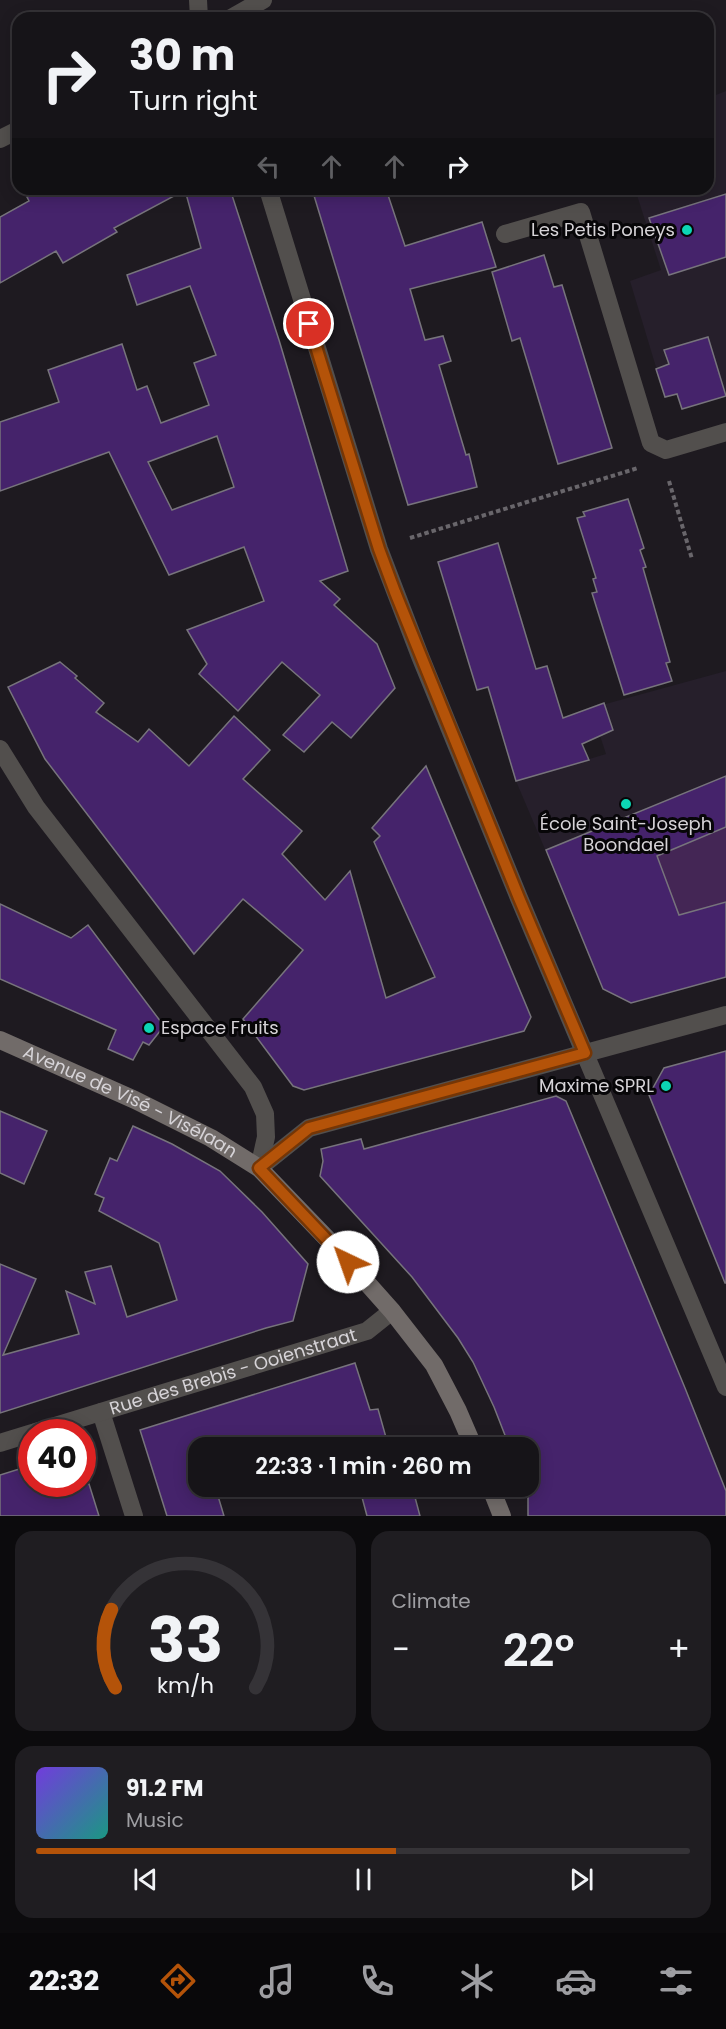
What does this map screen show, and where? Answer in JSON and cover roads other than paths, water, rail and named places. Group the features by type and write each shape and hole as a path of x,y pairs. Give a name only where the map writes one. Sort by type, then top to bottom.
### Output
{"street":[{"path":"270,195 379,549 433,689 585,1053 720,1357 726,1387"},
{"path":"506,234 581,212 651,443 666,450 726,432"},
{"path":"0,749 36,807 253,1087 265,1114 266,1137 259,1168"},
{"path":"259,1168 309,1128 726,1015"},
{"name":"Avenue de Visé - Visélaan","path":"0,1040 135,1100 211,1138 259,1168 336,1248 392,1311 434,1365 459,1411 470,1437"},
{"name":"Rue des Brebis - Ooienstraat","path":"78,1419 367,1331 392,1311"},
{"path":"101,1412 134,1516"},
{"name":"Rue des Brebis - Ooienstraat","path":"0,1443 18,1438"},
{"path":"494,1497 502,1516"}],"place":[{"name":"Les Petis Poneys","path":"687,230"},
{"name":"École Saint-Joseph Boondael","path":"626,804"},
{"name":"Espace Fruits","path":"149,1028"},
{"name":"Maxime SPRL","path":"666,1086"}]}
